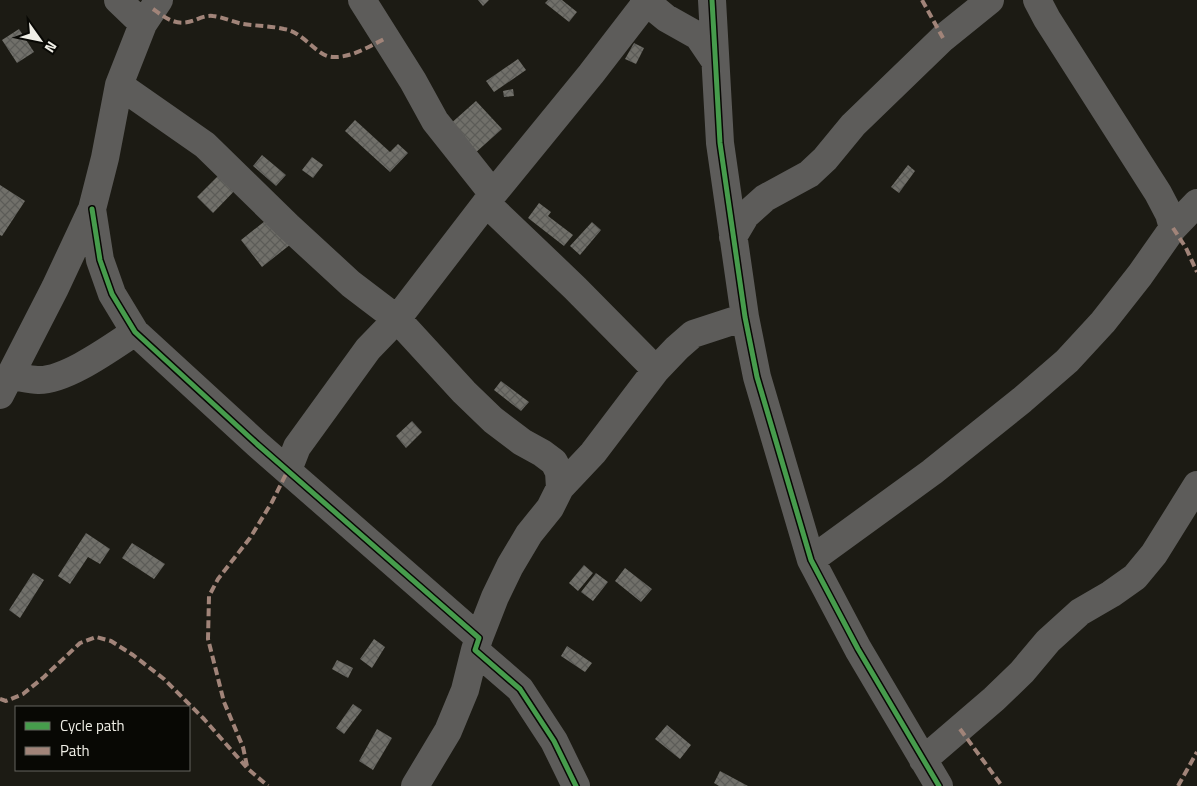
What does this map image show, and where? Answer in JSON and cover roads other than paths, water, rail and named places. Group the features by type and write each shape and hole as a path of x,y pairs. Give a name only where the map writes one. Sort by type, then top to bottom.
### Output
{"street":[{"path":"118,0 143,24"},
{"path":"6,386 92,209 105,158 119,85 143,24 159,0"},
{"path":"362,0 413,81 435,121 489,199 656,370"},
{"path":"712,0 720,143 745,317 757,376 811,560 858,649 939,786"},
{"path":"733,237 746,215 765,198 809,174 825,159 853,124 943,38 990,0"},
{"path":"1037,0 1158,192 1169,214 1173,228"},
{"path":"288,470 297,447 313,422 368,349 397,318 489,199 591,74 646,1 666,18 698,36 716,61"},
{"path":"119,85 205,145 351,284 397,318 464,392 494,420 522,442 554,462 559,472 560,488"},
{"path":"811,560 932,472 1022,400 1067,361 1110,314 1173,228 1197,203"},
{"path":"92,209 100,260 112,294 135,332 257,444 394,565 439,602 520,689 554,741 576,786"},
{"path":"415,786 448,731 465,690 477,644 510,566 529,534 550,508 560,488 593,453 656,370 693,334 745,317"},
{"path":"6,386 60,376 104,353 135,332"},
{"path":"923,760 994,699 1022,672 1048,641 1080,612 1135,577 1154,554 1197,485"}]}
